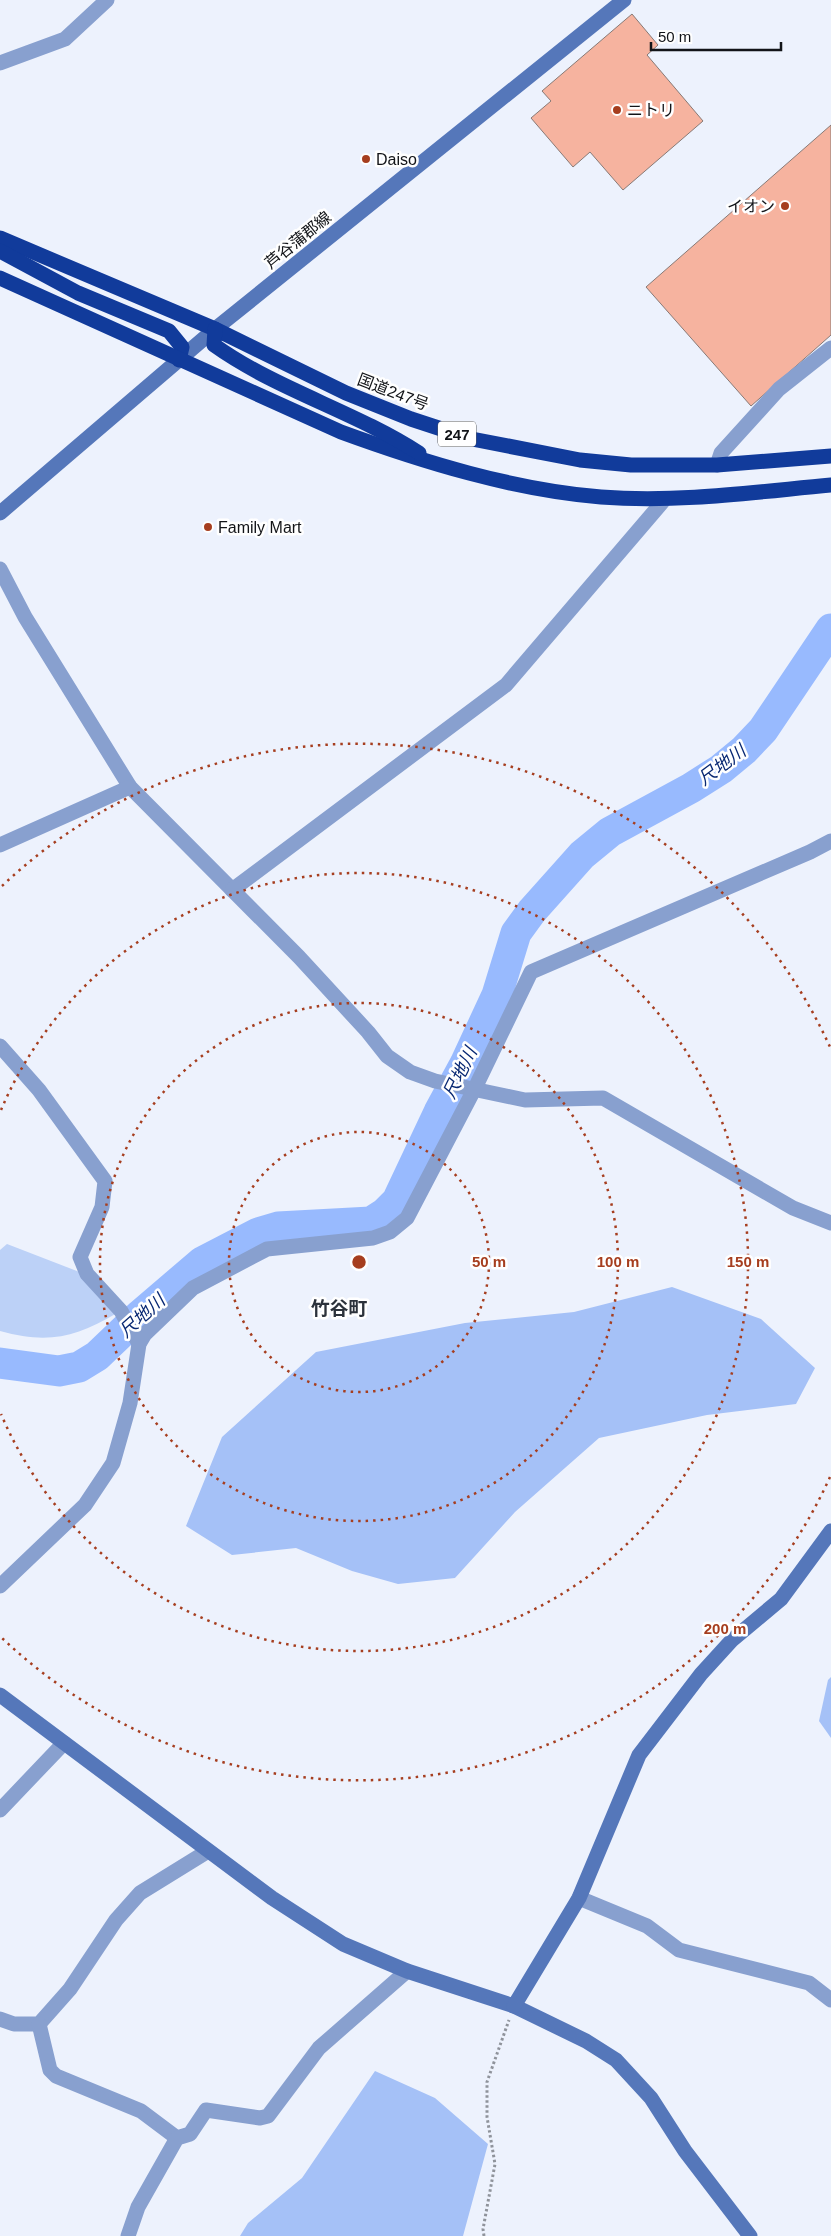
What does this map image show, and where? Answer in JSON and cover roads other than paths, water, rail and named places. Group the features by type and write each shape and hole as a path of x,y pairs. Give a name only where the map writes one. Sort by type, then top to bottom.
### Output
{"highway":[{"name":"国道247号","path":"0,238 215,329 346,393 411,419 472,439 580,460 632,466 717,465 831,456"},
{"path":"0,252 78,293 169,332 182,347 180,360"},
{"name":"247","path":"0,278 341,432 394,451 496,479 600,497 665,498 831,485"},
{"name":"247","path":"215,329 214,346 242,365 392,436 429,460"}],"street":[{"path":"0,63 66,39 108,0"},
{"name":"芦谷蒲郡線","path":"0,513 215,329 624,0"},
{"path":"717,465 721,453 779,389 831,348"},
{"path":"232,890 506,685 665,498"},
{"path":"0,569 25,617 130,787 299,957 368,1032 387,1056 410,1072 445,1083 525,1100 604,1098 793,1208 831,1223"},
{"path":"0,845 130,787"},
{"path":"137,1341 193,1288 267,1249 373,1238 390,1232 407,1218 530,972 810,852 831,841"},
{"path":"0,1046 40,1090 105,1181 102,1207 80,1257 87,1274 121,1310 137,1341 130,1403 113,1463 85,1505 0,1586"},
{"path":"514,2006 579,1898 639,1755 701,1674 732,1640 781,1599 831,1531"},
{"path":"0,1695 272,1898 343,1944 406,1971 514,2006 578,2037 616,2060 651,2098 685,2151 750,2236"},
{"path":"0,1810 64,1744"},
{"path":"0,2019 14,2024 39,2024 70,1989 116,1920 140,1893 208,1851"},
{"path":"579,1898 647,1926 679,1950 809,1983 831,2000"},
{"path":"128,2236 138,2207 178,2138 190,2134 206,2110 260,2118 268,2116 319,2048 406,1971"},
{"path":"39,2024 50,2070 56,2076 141,2111 178,2138"}],"waterway":[{"name":"尺地川","path":"0,1363 59,1371 79,1367 97,1356 140,1315 202,1262 258,1233 278,1227 371,1222 385,1213 397,1201 439,1112 465,1064 497,995 516,933 532,911 582,855 610,832 691,788 721,769 744,750 763,730 831,629"}],"place":[{"name":"ニトリ","path":"617,110"},
{"name":"Daiso","path":"366,159"},
{"name":"イオン","path":"785,206"},
{"name":"Family Mart","path":"208,527"}],"district":[{"name":"竹谷町","path":"339,1308"}]}
